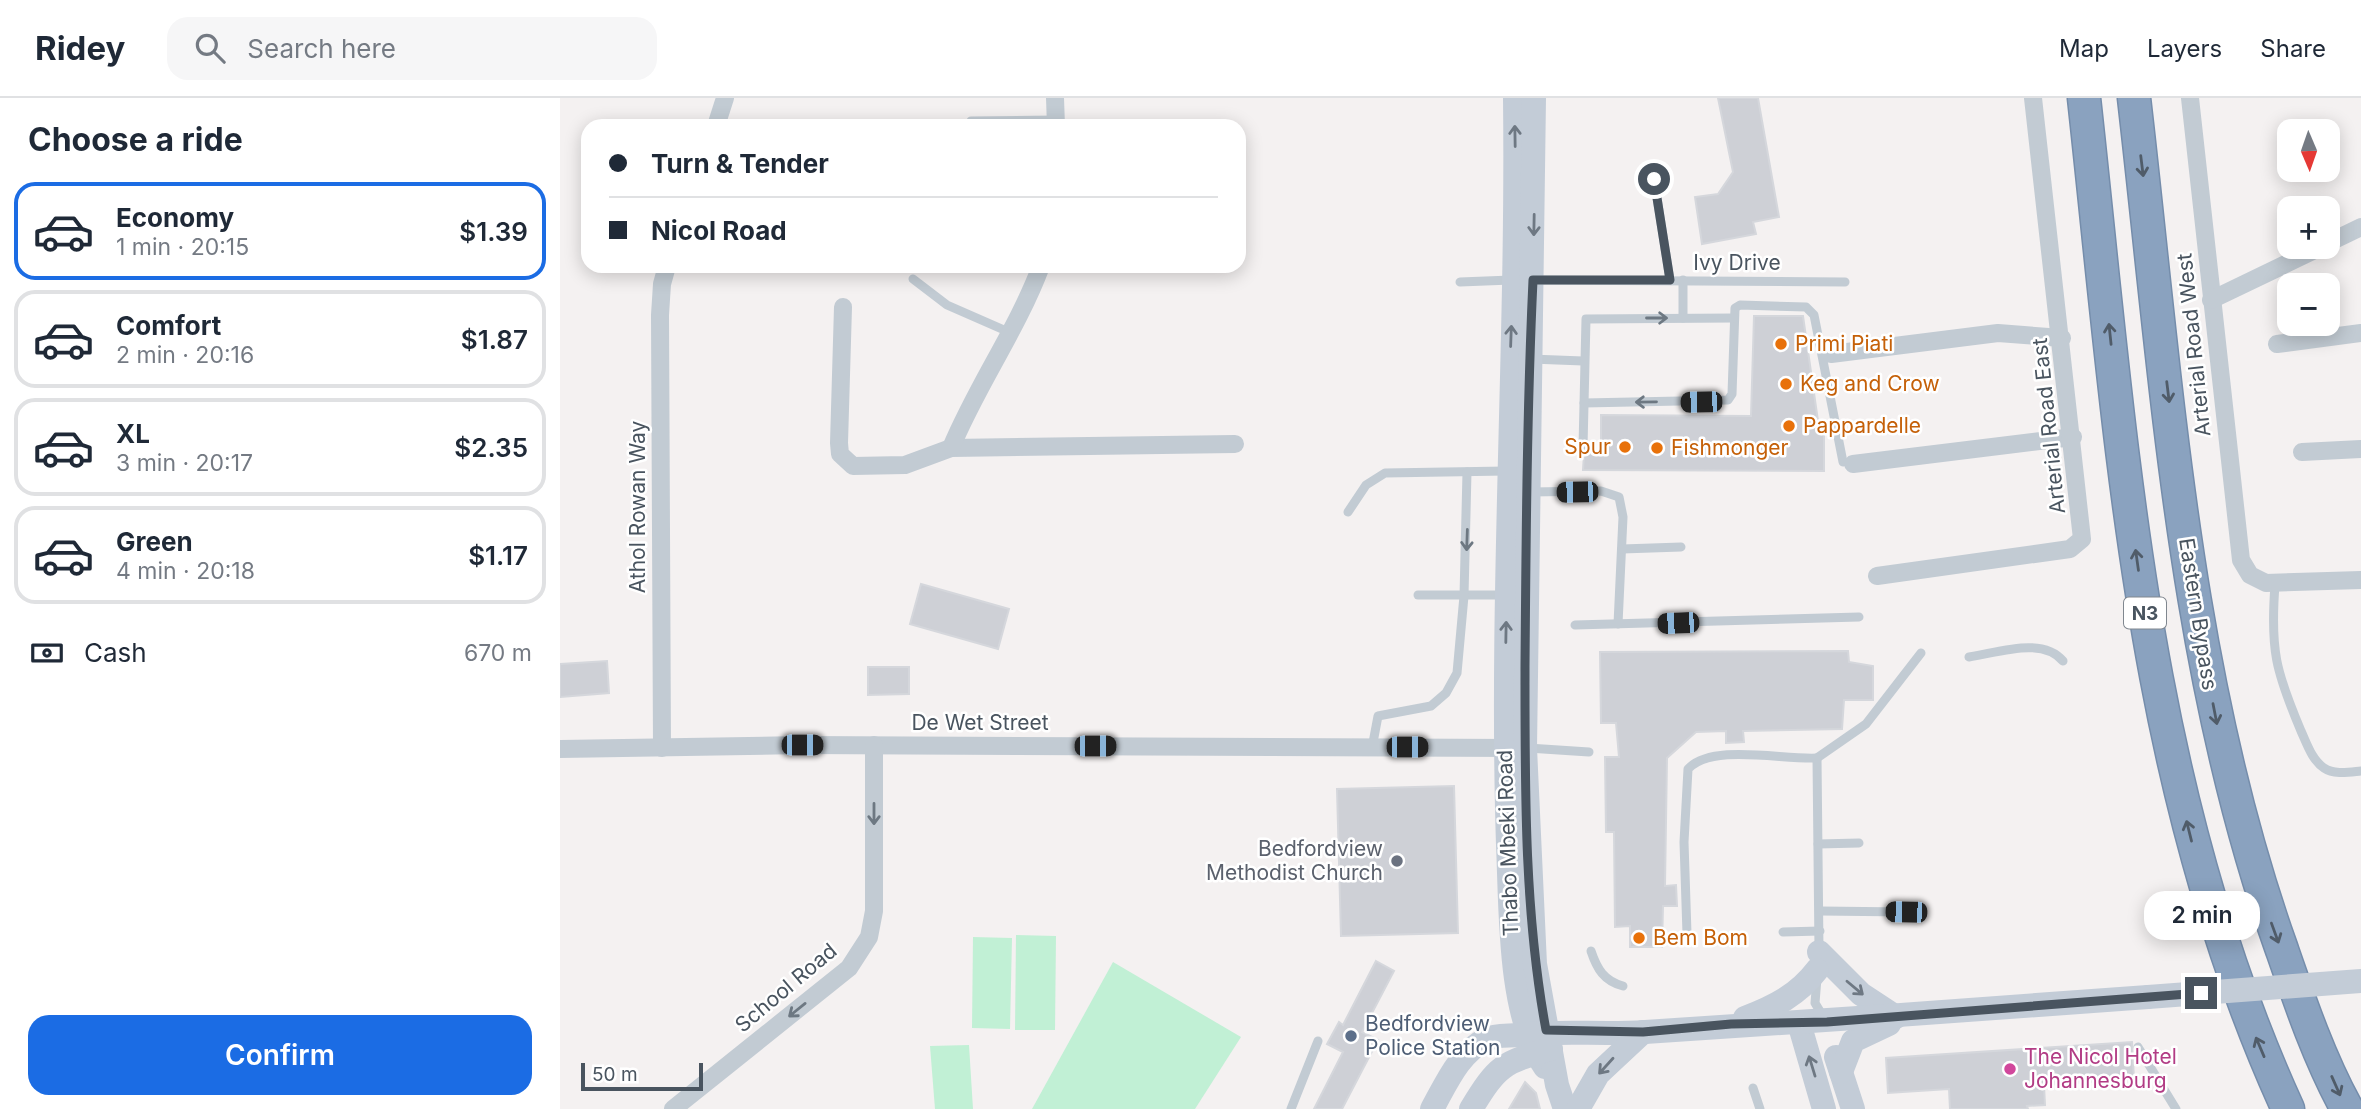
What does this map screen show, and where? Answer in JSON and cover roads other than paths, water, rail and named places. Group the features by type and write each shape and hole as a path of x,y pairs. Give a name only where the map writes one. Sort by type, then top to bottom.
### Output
{"highway":[{"name":"N3","path":"2084,98 2129,508 2169,747 2207,898 2258,1043 2288,1109"},
{"name":"Eastern Bypass","path":"2134,98 2193,603 2219,737 2262,894 2305,1017 2347,1109"}],"main road":[{"path":"1515,98 1526,172"},
{"path":"1519,394 1526,172 1534,98"},
{"path":"1519,394 1530,359 1523,280"},
{"name":"Thabo Mbeki Road","path":"1519,394 1512,942 1530,995 1540,1042"},
{"name":"Thabo Mbeki Road","path":"1515,748 1525,636 1517,594 1527,550 1518,481"},
{"path":"1731,1024 1787,999 1805,986 1819,951 1847,982 1902,1016"},
{"path":"1487,1039 1540,1042 1582,1032 1643,1032 1731,1024 1799,1023 1821,1013 1902,1016 2361,981"},
{"path":"1462,1109 1436,1102 1450,1075 1465,1057 1487,1039 1530,995"},
{"path":"1821,1013 1853,1109"},
{"path":"1841,1072 1853,1041 1902,1016"},
{"path":"1799,1023 1824,1109"},
{"path":"1578,1109 1598,1074 1643,1032"},
{"path":"1540,1042 1565,1109"},
{"path":"1471,1109 1496,1070 1540,1042"}],"street":[{"path":"718,119 725,98"},
{"path":"1055,98 1056,119"},
{"name":"Arterial Road East","path":"1877,576 2078,545 2083,531 2034,98"},
{"name":"Arterial Road West","path":"2190,98 2241,560 2256,580 2275,585"},
{"path":"2340,238 2361,228"},
{"path":"2211,300 2296,259"},
{"name":"Athol Rowan Way","path":"662,748 660,307 666,273"},
{"path":"950,448 976,392 1011,333 1038,273"},
{"path":"843,307 839,443 845,460 853,466 891,467 950,448 1235,444"},
{"path":"1831,354 1998,333 2062,338"},
{"path":"2277,345 2361,333"},
{"path":"1848,463 2073,437"},
{"path":"2302,453 2361,449"},
{"path":"2275,585 2361,580"},
{"name":"De Wet Street","path":"560,749 874,746 1515,748"},
{"name":"School Road","path":"673,1109 849,968 863,948 874,911 874,746"}],"lane":[{"path":"1654,179 1670,280"},
{"path":"912,279 947,305 1011,333"},
{"path":"1682,318 1683,281"},
{"name":"Ivy Drive","path":"1460,282 1845,282"},
{"path":"1584,403 1728,400 1732,394 1735,308 1740,305 1806,307 1812,311 1848,463"},
{"path":"1583,447 1584,322 1589,318 1734,318"},
{"path":"1530,359 1583,361"},
{"path":"1372,747 1378,716 1431,706 1446,693 1457,673 1464,596 1466,471"},
{"path":"1348,512 1366,485 1385,473 1466,471 1518,481 1601,491 1619,497 1623,517 1618,624"},
{"path":"1622,549 1681,547"},
{"path":"2275,585 2273,618 2276,666 2309,750 2324,768 2333,772 2361,771"},
{"path":"1418,595 1517,594"},
{"path":"1575,625 1859,617"},
{"path":"1969,657 2038,648 2057,654 2063,661"},
{"path":"1687,934 1684,842 1688,769 1696,760 1713,755 1817,758 1866,724 1922,653"},
{"path":"1515,748 1589,752"},
{"path":"1817,758 1821,1013"},
{"path":"1818,844 1859,843"},
{"path":"1821,911 1906,912"},
{"path":"1783,932 1819,951"},
{"path":"1591,951 1601,973 1609,982 1623,986"},
{"path":"1291,1109 1318,1041"},
{"path":"2138,1047 2176,1109"},
{"path":"1753,1088 1760,1109"}],"place":[{"name":"Primi Piati","path":"1781,344"},
{"name":"Keg and Crow","path":"1786,384"},
{"name":"Pappardelle","path":"1789,426"},
{"name":"Spur","path":"1625,447"},
{"name":"Fishmonger","path":"1657,448"},
{"name":"Bedfordview Methodist Church","path":"1397,861"},
{"name":"Bem Bom","path":"1639,938"},
{"name":"Bedfordview Police Station","path":"1351,1036"},
{"name":"The Nicol Hotel Johannesburg","path":"2010,1069"}]}
